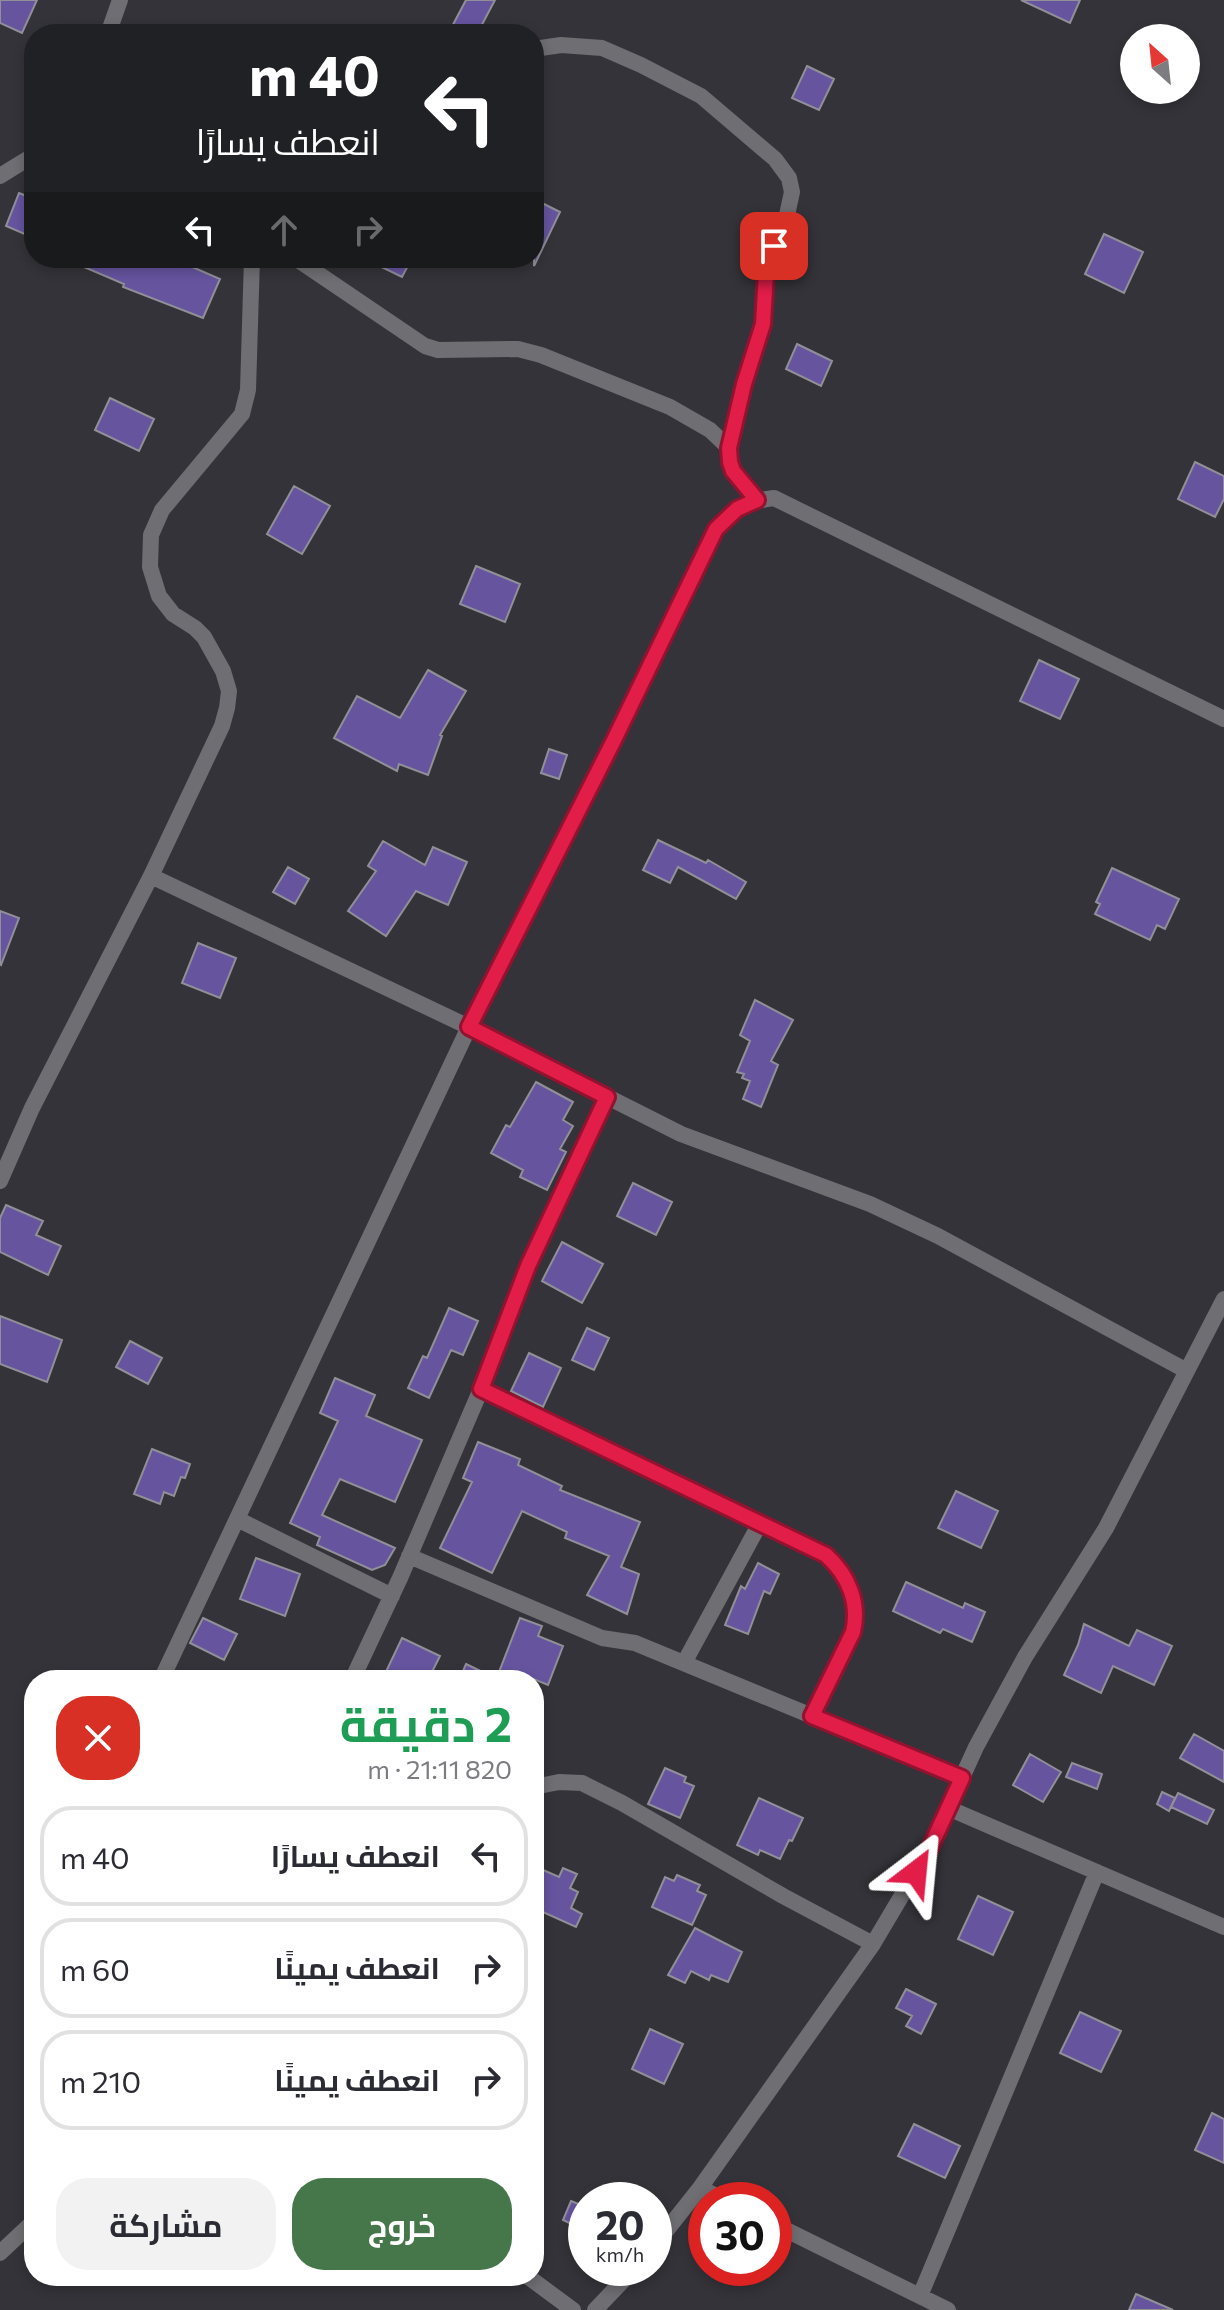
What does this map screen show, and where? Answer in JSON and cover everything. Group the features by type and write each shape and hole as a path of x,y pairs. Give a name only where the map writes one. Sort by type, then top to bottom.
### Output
{"street":[{"path":"112,24 120,0"},
{"path":"544,48 561,45 602,48 701,96 775,159 789,178 792,192 787,215 766,272 763,324 744,384 729,448 733,471 757,500"},
{"path":"0,176 24,161"},
{"path":"0,1181 32,1108 151,876 222,726 227,708 229,691 223,671 204,637 173,614 159,596 150,567 151,535 162,510 245,407 252,268"},
{"path":"310,268 425,346 438,350 518,349 541,355 670,407 710,430 729,448"},
{"path":"166,1670 469,1027 716,529 737,509 757,500 774,498 1224,719"},
{"path":"151,876 469,1027 681,1134 870,1204 938,1236 1187,1371"},
{"path":"357,1670 481,1389 528,1266 607,1097"},
{"path":"704,2182 873,1944 930,1848 976,1747 1025,1657 1106,1528 1224,1299"},
{"path":"481,1389 826,1555 837,1565 850,1588 856,1618 853,1632 812,1716"},
{"path":"237,1519 392,1596"},
{"path":"684,1663 759,1525"},
{"path":"409,1556 602,1638 635,1643 962,1778"},
{"path":"544,1785 582,1783 634,1809 783,1896 873,1944"},
{"path":"948,1808 1224,1927"},
{"path":"920,2296 1097,1872"},
{"path":"672,2223 688,2203"},
{"path":"0,2253 24,2230"},
{"path":"792,2233 948,2310"},
{"path":"541,2286 573,2310"},
{"path":"595,2310 618,2286"}],"building":[{"path":"0,0 37,0 22,33 0,23"},
{"path":"466,0 495,0 482,24 453,24"},
{"path":"1021,0 1080,0 1070,23"},
{"path":"807,66 834,79 819,110 792,98"},
{"path":"19,193 24,195 24,234 6,226"},
{"path":"544,204 560,212 544,245"},
{"path":"1104,234 1143,252 1124,293 1085,274"},
{"path":"86,268 195,268 220,279 203,318 123,287 124,284"},
{"path":"384,268 407,268 402,277"},
{"path":"797,344 832,361 821,386 786,369"},
{"path":"110,398 154,419 139,451 95,430"},
{"path":"1195,462 1224,476 1224,499 1215,517 1178,499"},
{"path":"294,486 330,506 302,554 267,534"},
{"path":"476,566 520,584 505,622 460,604"},
{"path":"1039,660 1079,679 1060,719 1020,701"},
{"path":"428,670 466,691 440,735 428,775 399,764 397,771 334,738 357,696 400,718"},
{"path":"549,749 567,755 559,779 541,773"},
{"path":"658,840 706,863 708,860 746,882 736,899 678,867 670,883 643,870"},
{"path":"383,841 425,865 433,847 467,862 448,905 416,891 386,936 348,911 376,871 368,866"},
{"path":"288,867 309,879 295,904 273,892"},
{"path":"1112,868 1179,899 1165,929 1157,925 1150,940 1095,914 1100,904 1096,902"},
{"path":"0,911 19,918 1,965 0,964"},
{"path":"198,943 236,958 220,998 182,983"},
{"path":"755,1000 793,1020 771,1061 778,1065 761,1107 743,1099 750,1081 737,1072 750,1041 740,1035"},
{"path":"536,1082 573,1102 563,1120 573,1126 560,1149 566,1152 547,1190 520,1177 523,1170 491,1153"},
{"path":"633,1183 672,1202 656,1235 617,1216"},
{"path":"6,1205 43,1221 36,1235 61,1246 48,1275 0,1252 0,1218"},
{"path":"562,1242 603,1264 582,1303 542,1281"},
{"path":"449,1308 478,1321 463,1355 451,1350 429,1398 408,1388 423,1356 427,1358"},
{"path":"0,1316 62,1340 47,1382 0,1364"},
{"path":"587,1328 609,1338 594,1370 572,1360"},
{"path":"130,1341 162,1358 148,1384 116,1367"},
{"path":"529,1353 561,1368 543,1407 511,1391"},
{"path":"335,1378 375,1395 366,1416 422,1440 395,1502 340,1479 322,1515 395,1548 385,1565 372,1570 317,1545 320,1537 290,1523 338,1421 320,1413"},
{"path":"478,1442 520,1459 518,1465 562,1486 560,1490 640,1522 621,1567 639,1574 627,1614 587,1595 609,1556 565,1538 567,1532 522,1511 492,1573 440,1548 472,1482 463,1478"},
{"path":"152,1449 190,1464 174,1496 164,1492 160,1504 134,1494"},
{"path":"956,1491 998,1511 981,1548 938,1528"},
{"path":"256,1558 300,1574 285,1616 240,1599"},
{"path":"758,1563 779,1574 770,1594 764,1591 748,1634 725,1625 741,1586 745,1589"},
{"path":"906,1582 963,1608 965,1603 985,1612 972,1642 943,1629 940,1633 893,1611"},
{"path":"203,1618 237,1634 224,1660 190,1643"},
{"path":"520,1618 542,1626 538,1636 563,1646 548,1685 544,1683 544,1670 500,1670"},
{"path":"1084,1624 1129,1646 1137,1630 1172,1646 1154,1685 1113,1666 1101,1693 1064,1675"},
{"path":"402,1638 440,1656 433,1670 387,1670"},
{"path":"466,1664 478,1670 463,1670"},
{"path":"1194,1734 1224,1751 1224,1782 1180,1758"},
{"path":"1030,1754 1061,1772 1043,1802 1013,1785"},
{"path":"1072,1763 1102,1774 1097,1789 1066,1777"},
{"path":"665,1768 686,1777 684,1782 694,1786 680,1818 648,1804"},
{"path":"1162,1792 1175,1798 1169,1811 1157,1804"},
{"path":"1178,1793 1214,1810 1207,1824 1171,1807"},
{"path":"759,1798 803,1818 780,1859 760,1850 758,1855 737,1845"},
{"path":"563,1868 577,1874 570,1888 578,1892 571,1908 582,1914 576,1927 544,1913 544,1870 559,1877"},
{"path":"677,1875 700,1885 697,1891 706,1895 692,1925 652,1907 665,1877 674,1881"},
{"path":"978,1896 1013,1912 993,1955 958,1939"},
{"path":"695,1928 742,1952 728,1982 711,1975 709,1980 691,1971 685,1983 668,1975"},
{"path":"906,1989 936,2004 921,2034 906,2026 912,2016 896,2008"},
{"path":"1080,2012 1121,2031 1101,2072 1060,2053"},
{"path":"650,2029 683,2044 664,2084 632,2069"},
{"path":"1212,2113 1224,2119 1224,2163 1195,2150"},
{"path":"914,2124 960,2146 945,2178 898,2156"},
{"path":"1136,2294 1173,2310 1129,2310"}],"route":[{"path":"774,246 764,286 763,324 744,384 729,448 733,471 757,500 737,509 716,529 469,1027 607,1097 528,1266 481,1389 826,1555 837,1565 850,1588 856,1618 853,1632 812,1716 962,1778 916,1872"}]}
